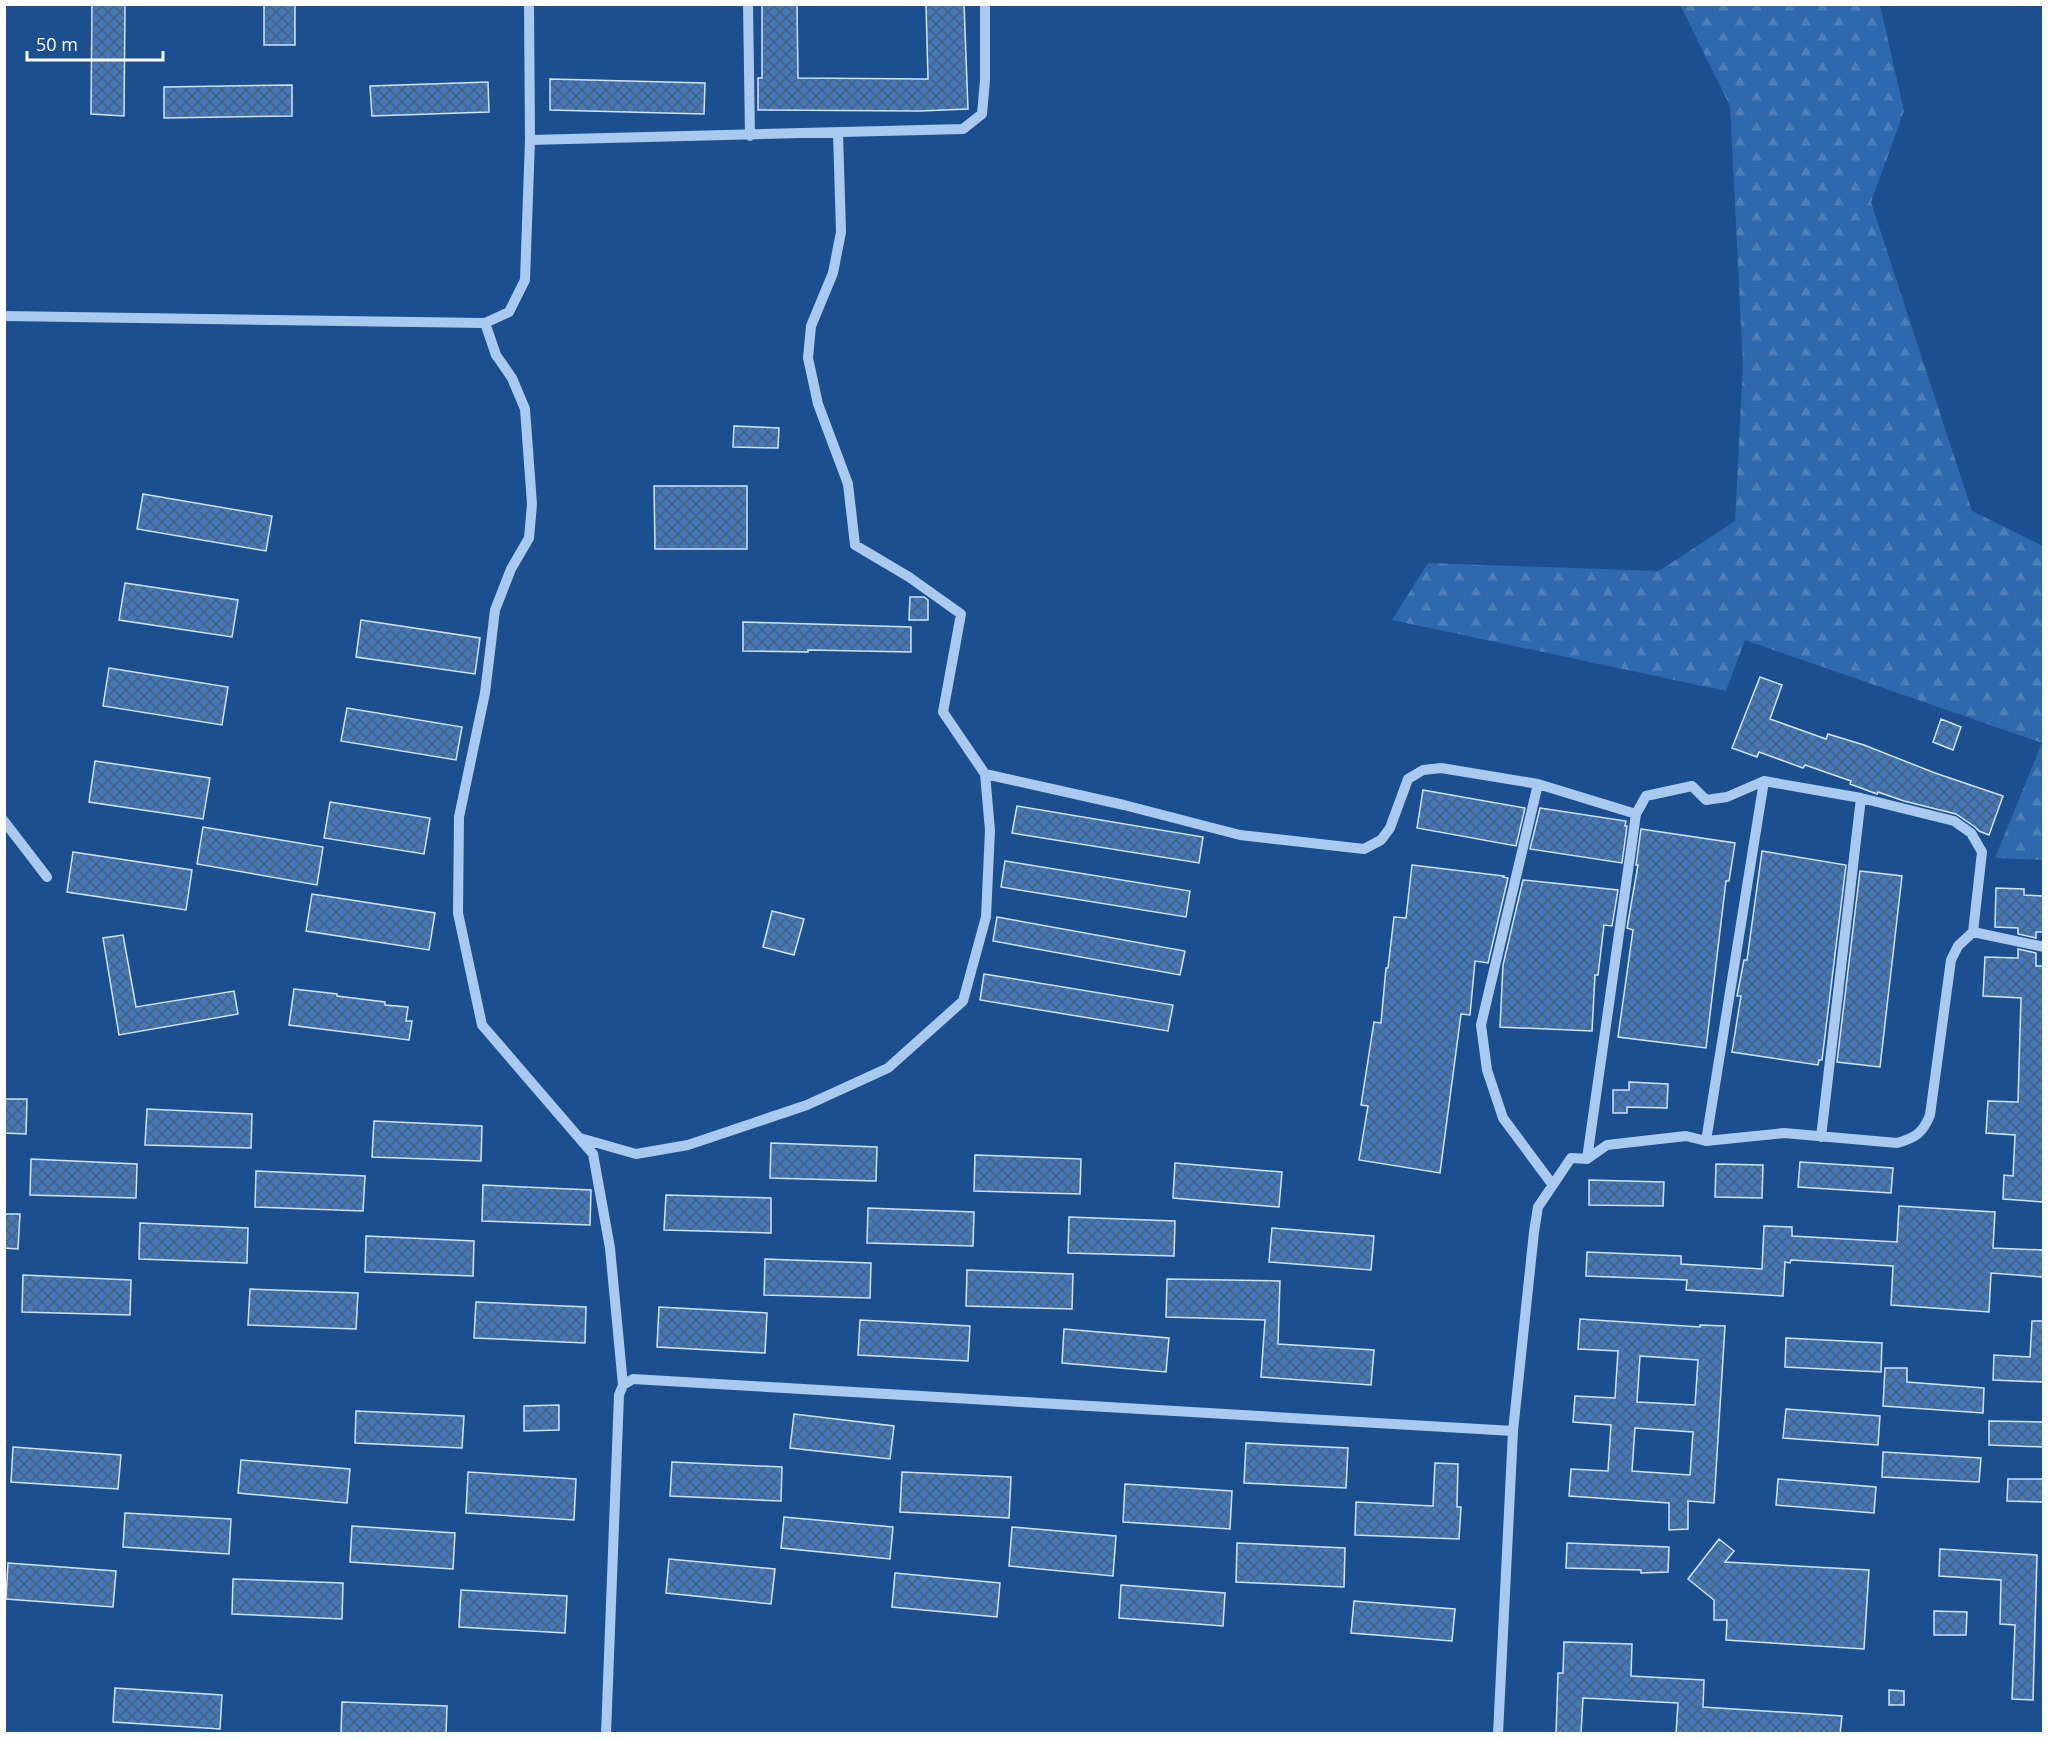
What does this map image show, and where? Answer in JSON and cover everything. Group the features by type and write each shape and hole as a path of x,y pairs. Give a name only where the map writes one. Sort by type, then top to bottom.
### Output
{"street":[{"path":"4,316 485,323 509,312 525,280 530,140 529,4"},
{"path":"748,4 750,136"},
{"path":"530,140 963,129 982,114 986,80 985,4"},
{"path":"579,1138 636,1154 688,1145 807,1106 888,1068 963,1000 986,917 990,830 986,774 943,712 961,614 909,577 855,545 848,484 818,404 807,358 811,326 833,273 841,232 838,133"},
{"path":"485,323 496,355 512,378 525,409 532,504 529,538 511,569 495,610 485,693 459,817 458,913 482,1025 593,1154 610,1248 623,1385 619,1395 606,1734"},
{"path":"986,774 1124,805 1240,835 1364,849 1382,840 1390,828 1407,779 1423,770 1441,768 1538,784 1636,814"},
{"path":"1706,1141 1764,781"},
{"path":"1498,1734 1513,1431 1538,1207 1571,1158 1587,1159 1607,1145 1686,1136 1706,1141 1784,1133 1897,1143 1910,1139 1925,1128 1930,1115 1951,960 1958,946 1973,932 1982,852 1971,833 1954,821 1861,798 1764,781 1727,797 1706,800 1692,786 1646,796 1636,814 1587,1159"},
{"path":"1538,784 1481,1025 1487,1070 1503,1118 1552,1184"},
{"path":"1821,1137 1861,798"},
{"path":"4,821 47,878"},
{"path":"1973,932 2043,947"},
{"path":"623,1385 633,1379 1513,1431"}],"green space":[{"path":"1680,5 1880,5 1904,111 1871,202 1972,511 2043,546 2043,860 1995,858 2042,743 1745,640 1726,691 1392,620 1428,563 1659,571 1735,521 1743,366 1730,106"}],"building":[{"path":"92,4 125,4 124,116 91,114"},
{"path":"264,4 295,4 295,45 264,45"},
{"path":"762,4 797,4 798,78 928,79 926,4 964,4 968,109 758,110 758,78 762,78"},
{"path":"550,79 705,83 704,114 550,110"},
{"path":"488,82 489,112 372,116 370,86"},
{"path":"292,85 292,116 164,118 164,87"},
{"path":"734,426 779,428 778,448 733,447"},
{"path":"654,486 747,486 747,549 655,549"},
{"path":"143,494 272,516 266,551 137,529"},
{"path":"125,583 238,600 232,637 119,620"},
{"path":"910,597 924,597 928,600 928,620 909,620"},
{"path":"361,620 480,638 475,674 356,657"},
{"path":"743,622 911,627 911,652 743,651"},
{"path":"109,668 228,687 222,725 103,706"},
{"path":"1760,677 1782,685 1770,719 1826,739 1828,734 1864,745 1935,773 2003,796 1989,835 1979,831 1956,814 1878,792 1877,794 1850,784 1851,781 1805,765 1803,768 1759,752 1757,757 1732,748"},
{"path":"347,708 462,727 456,760 341,741"},
{"path":"1941,719 1961,727 1953,750 1933,742"},
{"path":"95,761 210,778 203,819 89,802"},
{"path":"1423,790 1525,808 1516,846 1417,828"},
{"path":"330,802 430,818 424,854 324,838"},
{"path":"1017,806 1203,837 1199,863 1012,833"},
{"path":"1540,808 1626,821 1622,863 1530,849"},
{"path":"203,827 323,847 317,885 197,864"},
{"path":"1641,829 1735,843 1729,881 1726,881 1706,1048 1618,1037 1633,930 1627,928 1638,865 1636,865"},
{"path":"1762,851 1846,865 1822,1060 1819,1060 1818,1065 1732,1052 1741,996 1737,996 1744,960 1747,960"},
{"path":"73,852 192,870 186,910 67,892"},
{"path":"1005,861 1190,891 1186,917 1001,887"},
{"path":"1412,865 1508,878 1488,963 1475,961 1470,1015 1461,1014 1440,1173 1359,1160 1368,1106 1361,1105 1374,1022 1381,1023 1394,917 1406,918"},
{"path":"1860,871 1902,876 1880,1067 1837,1062"},
{"path":"1523,880 1618,890 1612,926 1604,925 1598,975 1595,975 1592,1031 1500,1027 1503,965"},
{"path":"1996,888 2024,889 2024,895 2043,896 2043,932 2036,932 2036,938 2018,934 2018,928 1995,927"},
{"path":"312,894 435,913 429,950 306,931"},
{"path":"772,911 804,919 794,955 763,947"},
{"path":"997,917 1185,951 1180,975 993,941"},
{"path":"123,935 136,1007 234,991 238,1014 119,1035 103,938"},
{"path":"2018,949 2036,953 2036,966 2043,966 2043,1202 2003,1199 2004,1175 2013,1176 2015,1135 1986,1133 1988,1101 2018,1102 2021,998 1983,996 1985,957 2018,958"},
{"path":"984,974 1173,1005 1168,1031 980,1000"},
{"path":"294,989 408,1007 406,1021 412,1021 409,1040 289,1025"},
{"path":"1629,1082 1668,1084 1667,1108 1627,1107 1627,1113 1613,1113 1613,1090 1629,1090"},
{"path":"4,1099 27,1099 26,1134 4,1133"},
{"path":"147,1109 252,1114 251,1148 145,1145"},
{"path":"374,1121 482,1126 481,1161 372,1157"},
{"path":"771,1143 877,1147 876,1181 770,1178"},
{"path":"975,1155 1081,1159 1080,1194 974,1191"},
{"path":"31,1159 137,1164 136,1198 30,1195"},
{"path":"1800,1162 1893,1168 1891,1193 1798,1187"},
{"path":"1175,1163 1282,1172 1279,1207 1173,1198"},
{"path":"1716,1164 1763,1165 1762,1198 1715,1197"},
{"path":"256,1171 365,1176 363,1211 255,1207"},
{"path":"1589,1180 1664,1182 1663,1206 1589,1205"},
{"path":"483,1185 591,1190 590,1225 482,1221"},
{"path":"666,1195 771,1198 771,1233 664,1230"},
{"path":"1899,1206 1995,1212 1993,1248 2043,1250 2043,1277 1991,1273 1989,1312 1891,1305 1893,1266 1791,1260 1790,1263 1785,1262 1783,1296 1686,1290 1687,1280 1586,1276 1587,1252 1681,1256 1681,1264 1762,1269 1764,1226 1792,1227 1792,1236 1897,1242"},
{"path":"868,1208 974,1212 973,1246 867,1243"},
{"path":"4,1214 20,1214 18,1249 4,1248"},
{"path":"1069,1217 1175,1221 1174,1256 1068,1253"},
{"path":"140,1223 248,1228 247,1263 139,1259"},
{"path":"1272,1228 1374,1236 1371,1270 1269,1262"},
{"path":"366,1236 474,1241 473,1276 365,1272"},
{"path":"765,1259 871,1263 870,1298 764,1295"},
{"path":"967,1270 1073,1274 1072,1309 966,1306"},
{"path":"23,1275 131,1280 130,1315 22,1312"},
{"path":"1167,1279 1280,1281 1278,1344 1374,1350 1371,1385 1261,1377 1265,1320 1166,1317"},
{"path":"250,1289 358,1293 356,1329 248,1325"},
{"path":"476,1302 586,1307 585,1343 474,1338"},
{"path":"659,1307 767,1313 765,1353 657,1347"},
{"path":"1580,1319 1700,1327 1700,1325 1725,1326 1714,1503 1688,1501 1688,1529 1669,1530 1669,1503 1569,1496 1571,1469 1608,1471 1611,1425 1573,1422 1575,1396 1615,1398 1618,1351 1578,1349","holes":["1640,1356 1698,1360 1695,1405 1637,1402","1635,1428 1693,1432 1690,1475 1632,1471"]},
{"path":"860,1320 970,1326 968,1361 858,1355"},
{"path":"2032,1321 2043,1321 2043,1382 1993,1380 1994,1355 2030,1357"},
{"path":"1064,1329 1169,1338 1166,1372 1062,1363"},
{"path":"1786,1338 1882,1343 1881,1372 1785,1367"},
{"path":"1885,1368 1907,1368 1907,1382 1984,1388 1983,1413 1883,1406"},
{"path":"559,1405 559,1430 524,1431 524,1406"},
{"path":"1786,1409 1880,1416 1878,1445 1783,1438"},
{"path":"356,1411 464,1416 462,1448 355,1443"},
{"path":"794,1414 894,1426 890,1459 790,1448"},
{"path":"1989,1421 2043,1422 2043,1447 1989,1445"},
{"path":"1246,1443 1348,1448 1346,1488 1244,1483"},
{"path":"13,1447 121,1455 118,1489 11,1482"},
{"path":"1883,1452 1981,1458 1979,1482 1882,1477"},
{"path":"241,1460 350,1469 347,1503 238,1493"},
{"path":"672,1462 782,1467 781,1501 670,1496"},
{"path":"1435,1463 1458,1464 1457,1507 1461,1507 1459,1539 1355,1535 1356,1502 1433,1506"},
{"path":"468,1472 576,1479 574,1520 466,1513"},
{"path":"902,1472 1011,1477 1009,1518 900,1512"},
{"path":"1778,1479 1876,1487 1874,1513 1776,1505"},
{"path":"2008,1479 2043,1479 2043,1502 2007,1501"},
{"path":"1125,1484 1232,1491 1230,1529 1123,1522"},
{"path":"125,1513 231,1519 229,1554 123,1547"},
{"path":"784,1517 893,1527 890,1559 781,1548"},
{"path":"352,1526 455,1533 453,1569 350,1562"},
{"path":"1012,1527 1116,1536 1113,1576 1009,1566"},
{"path":"1719,1539 1734,1551 1725,1562 1869,1570 1864,1649 1726,1640 1727,1620 1714,1620 1714,1600 1688,1579"},
{"path":"1237,1543 1345,1548 1344,1587 1236,1582"},
{"path":"1567,1543 1669,1547 1668,1572 1641,1573 1641,1570 1566,1568"},
{"path":"1940,1549 2037,1555 2033,1700 2012,1699 2015,1625 2000,1624 2001,1580 1939,1576"},
{"path":"669,1559 775,1569 771,1604 666,1593"},
{"path":"8,1563 116,1571 113,1607 6,1599"},
{"path":"895,1573 1000,1583 997,1617 892,1607"},
{"path":"233,1579 343,1583 342,1619 232,1614"},
{"path":"1121,1585 1225,1593 1223,1626 1119,1618"},
{"path":"461,1590 567,1596 565,1633 459,1627"},
{"path":"1354,1601 1455,1609 1452,1641 1351,1633"},
{"path":"1934,1611 1967,1612 1966,1635 1934,1635"},
{"path":"1564,1642 1632,1644 1631,1676 1704,1680 1703,1707 1842,1716 1840,1734 1676,1734 1678,1703 1583,1698 1581,1734 1556,1734 1558,1673 1563,1673"},
{"path":"115,1688 222,1695 220,1729 113,1722"},
{"path":"1889,1690 1904,1691 1904,1705 1889,1705"},
{"path":"342,1702 447,1706 446,1734 341,1734"}]}
